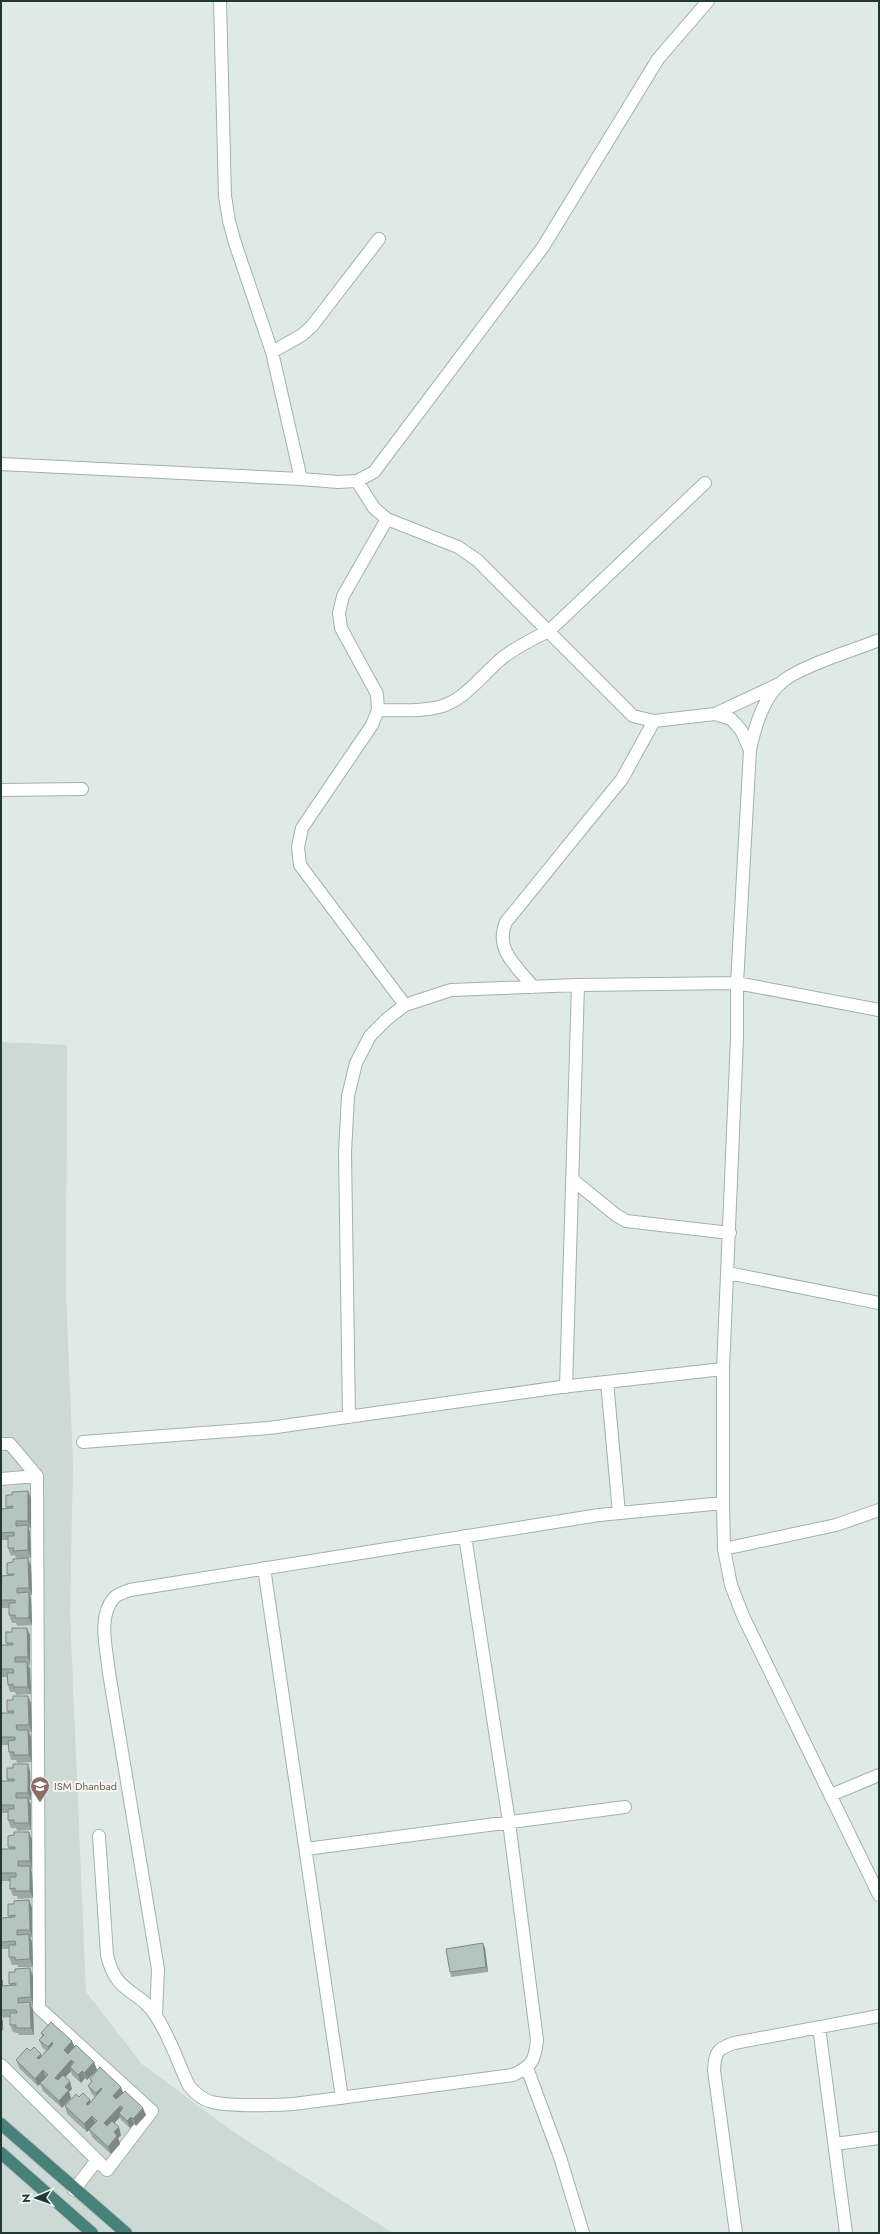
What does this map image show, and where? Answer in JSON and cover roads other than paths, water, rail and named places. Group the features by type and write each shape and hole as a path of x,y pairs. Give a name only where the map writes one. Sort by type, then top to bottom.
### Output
{"highway":[{"path":"1,2124 74,2190 126,2233"},
{"path":"1,2153 92,2233"}],"street":[{"path":"220,1 226,202 235,243 272,352 302,479"},
{"path":"1,464 338,482 357,481 374,472 543,247 658,59 708,1"},
{"path":"272,352 302,335 312,326 379,239"},
{"path":"357,481 374,508 387,519 458,547 477,560 549,630 632,716 654,721 715,714 782,682 795,674 879,640"},
{"path":"378,710 420,710 440,707 462,697 501,659 519,646 549,630 705,483"},
{"path":"387,519 343,596 339,613 341,628 377,694 378,710 372,724 302,828 298,847 300,865 405,1005"},
{"path":"782,682 772,694 762,712 755,728 750,750 737,983 737,1038 730,1233 723,1370 724,1549 731,1585 743,1616 879,1895"},
{"path":"715,714 731,719 741,730 750,750"},
{"path":"533,987 503,949 502,932 506,922 622,779 654,721"},
{"path":"1,790 82,789"},
{"path":"349,1418 345,1152 348,1096 356,1063 370,1036 387,1019 405,1005 451,990 578,985 737,983 879,1010"},
{"path":"566,1387 578,985"},
{"path":"573,1180 616,1215 626,1221 730,1233"},
{"path":"728,1273 879,1303"},
{"path":"83,1442 269,1428 566,1387 723,1370"},
{"path":"607,1382 619,1513"},
{"path":"1,1444 10,1444 38,1476 39,2008 152,2111 107,2170 1,2066"},
{"path":"1,1479 38,1476"},
{"path":"156,2016 158,1969 109,1674 105,1628 106,1608 115,1597 130,1590 465,1536 619,1513 723,1503"},
{"path":"724,1549 836,1525 879,1510"},
{"path":"99,1836 107,1955 110,1968 116,1980 144,2002 156,2016 189,2086 197,2094 211,2102 261,2105 294,2104 513,2075 527,2068 535,2056 537,2040 509,1822 465,1536"},
{"path":"264,1568 342,2098"},
{"path":"831,1795 879,1776"},
{"path":"306,1849 625,1807"},
{"path":"736,2233 714,2070 715,2057 721,2048 734,2043 879,2016"},
{"path":"820,2027 846,2233"},
{"path":"527,2068 560,2158 583,2233"},
{"path":"835,2144 879,2138"},
{"path":"74,2190 97,2160"}],"place":[{"name":"ISM Dhanbad","path":"40,1803"}]}
